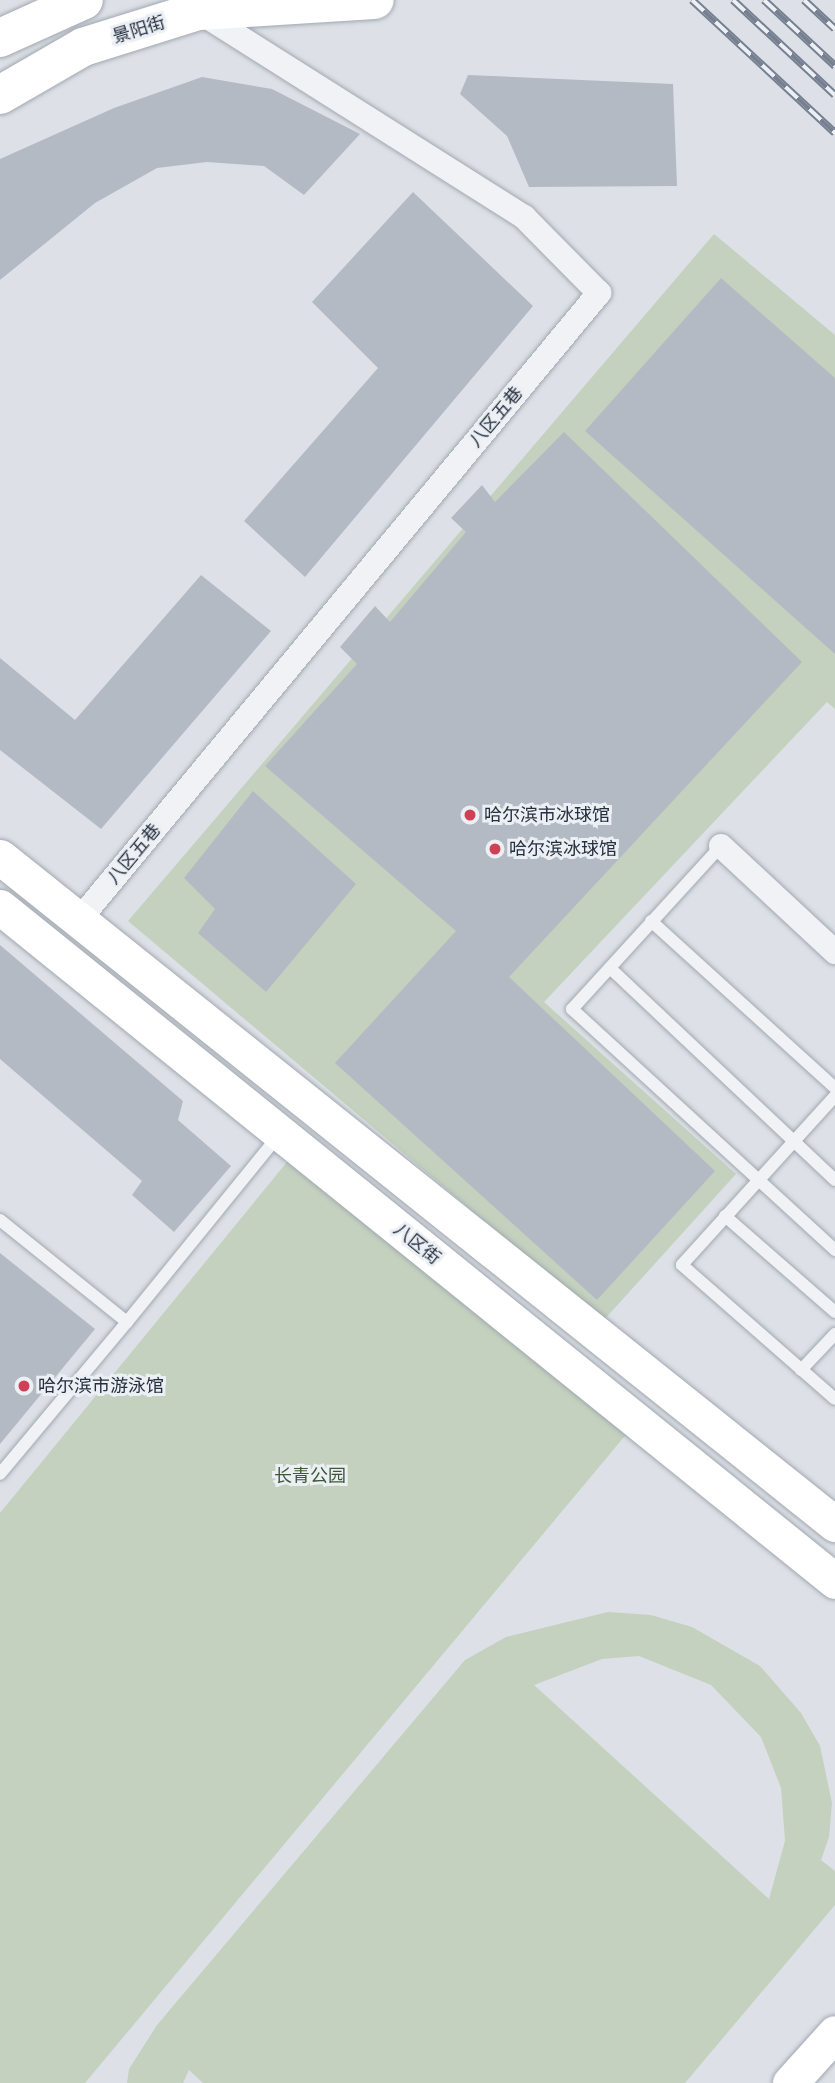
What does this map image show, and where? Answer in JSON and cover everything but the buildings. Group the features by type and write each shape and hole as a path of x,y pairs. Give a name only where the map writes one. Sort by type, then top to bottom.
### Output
{"main road":[{"path":"0,38 84,0"},
{"name":"景阳街","path":"0,95 83,47 198,11 375,0"},
{"path":"0,857 835,1524"},
{"name":"八区街","path":"0,906 835,1581"},
{"path":"790,2083 835,2033"}],"street":[{"name":"八区五巷","path":"79,920 599,293 524,217 198,11"},
{"path":"721,846 835,952"}],"lane":[{"path":"721,846 572,1009 835,1250"},
{"path":"651,921 835,1088"},
{"path":"610,968 835,1180"},
{"path":"835,1096 682,1265 835,1399"},
{"path":"0,1474 280,1134"},
{"path":"726,1216 835,1312"},
{"path":"0,1220 127,1322"},
{"path":"801,1370 835,1334"}],"green space":[{"name":"哈尔滨市冰球馆","path":"714,234 835,335 835,709 827,702 544,1002 736,1174 603,1321 128,921"},
{"name":"长青公园","path":"287,1162 629,1431 85,2083 0,2083 0,1513"},
{"path":"608,1612 651,1615 692,1627 760,1666 801,1713 820,1746 832,1803 829,1837 821,1860 835,1871 835,1905 685,2083 203,2083 189,2070 183,2083 127,2083 129,2069 157,2025 465,1660 506,1637","holes":["639,1656 711,1685 761,1737 781,1788 785,1841 769,1899 534,1685 602,1659"]}],"railway":[{"path":"692,0 835,133"},
{"path":"733,0 835,95"},
{"path":"764,0 835,66"},
{"path":"804,0 835,29"}],"place":[{"name":"哈尔滨市冰球馆","path":"470,815"},
{"name":"哈尔滨冰球馆","path":"495,849"},
{"name":"哈尔滨市游泳馆","path":"24,1386"}]}
